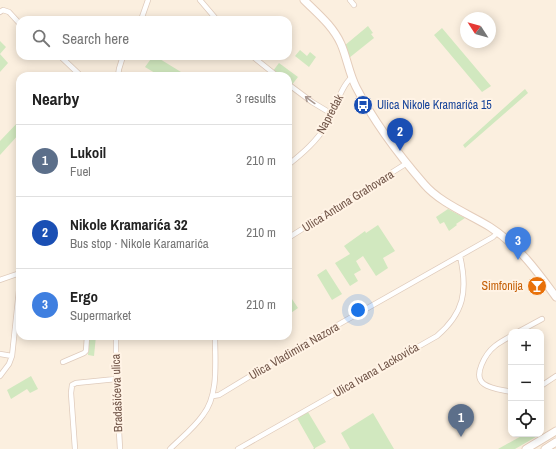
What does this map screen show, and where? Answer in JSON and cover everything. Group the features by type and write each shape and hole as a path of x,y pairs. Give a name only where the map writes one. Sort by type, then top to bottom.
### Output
{"main road":[{"path":"304,0 335,33 352,77 378,126 426,187 498,232 522,254 556,297"},
{"path":"526,449 556,431"},
{"path":"545,449 556,442"}],"street":[{"path":"142,16 148,0"},
{"path":"200,0 214,16"},
{"path":"350,0 354,5"},
{"path":"0,12 3,10 9,12 16,19"},
{"path":"64,60 77,72"},
{"path":"118,72 122,60"},
{"path":"257,60 272,72"},
{"name":"Napredak","path":"292,161 314,142 326,126 345,86 352,77"},
{"path":"292,87 312,102 332,114"},
{"name":"Ulica Antuna Grahovara","path":"292,236 407,164"},
{"name":"Ulica Vladimira Nazora","path":"213,396 218,395 290,352 460,256 493,237 498,232"},
{"name":"Ulica Ivana Lackovića","path":"238,449 436,336 456,316 463,296 464,280 460,256"},
{"path":"0,280 16,274"},
{"path":"0,376 10,362 12,356 16,318"},
{"path":"523,329 542,318"},
{"path":"508,338 491,349 481,367 479,376 481,381 486,385 508,391"},
{"path":"63,362 84,353 86,351 87,340"},
{"name":"Bradašićeva ulica","path":"116,340 116,379 120,449"},
{"path":"170,449 202,417 213,396 215,340"},
{"path":"0,354 12,356"},
{"path":"544,384 556,376"},
{"path":"75,449 71,393 72,385 76,383 116,379"}],"green space":[{"path":"368,26 373,33 371,34 374,38 349,58 344,46"},
{"path":"442,28 491,86 482,92 434,35"},
{"path":"0,41 6,47 0,54"},
{"path":"300,50 307,56 310,52 316,57 309,67 295,56"},
{"path":"0,54 8,63 0,72"},
{"path":"150,60 162,60 181,72 153,72 145,67"},
{"path":"279,63 291,72 274,72 273,71"},
{"path":"292,73 298,77 292,85"},
{"path":"525,89 528,93 465,148 463,145"},
{"path":"16,124 16,137 0,155 0,141"},
{"path":"448,209 465,218 449,231 444,222 440,224 436,217"},
{"path":"378,225 395,251 383,258 388,268 376,276 363,256 356,261 361,270 354,274 358,281 350,286 335,263 350,254 344,246 365,231 366,233"},
{"path":"326,269 342,294 332,300 317,275"},
{"path":"292,299 298,308 292,312"},
{"path":"89,340 96,340 94,356 88,355"},
{"path":"31,376 38,389 30,393 27,389 11,399 7,390"},
{"path":"308,412 326,442 315,449 313,449 314,448 297,418"},
{"path":"373,413 394,449 350,449 341,433"},
{"path":"520,437 536,437 515,449 498,449"}],"place":[{"name":"Ulica Nikole Kramarića 15","path":"363,105"},
{"name":"Nikole Kramarića 32","path":"400,151"},
{"name":"Ergo","path":"518,260"},
{"name":"Simfonija","path":"537,286"},
{"name":"Lukoil","path":"461,437"}]}
